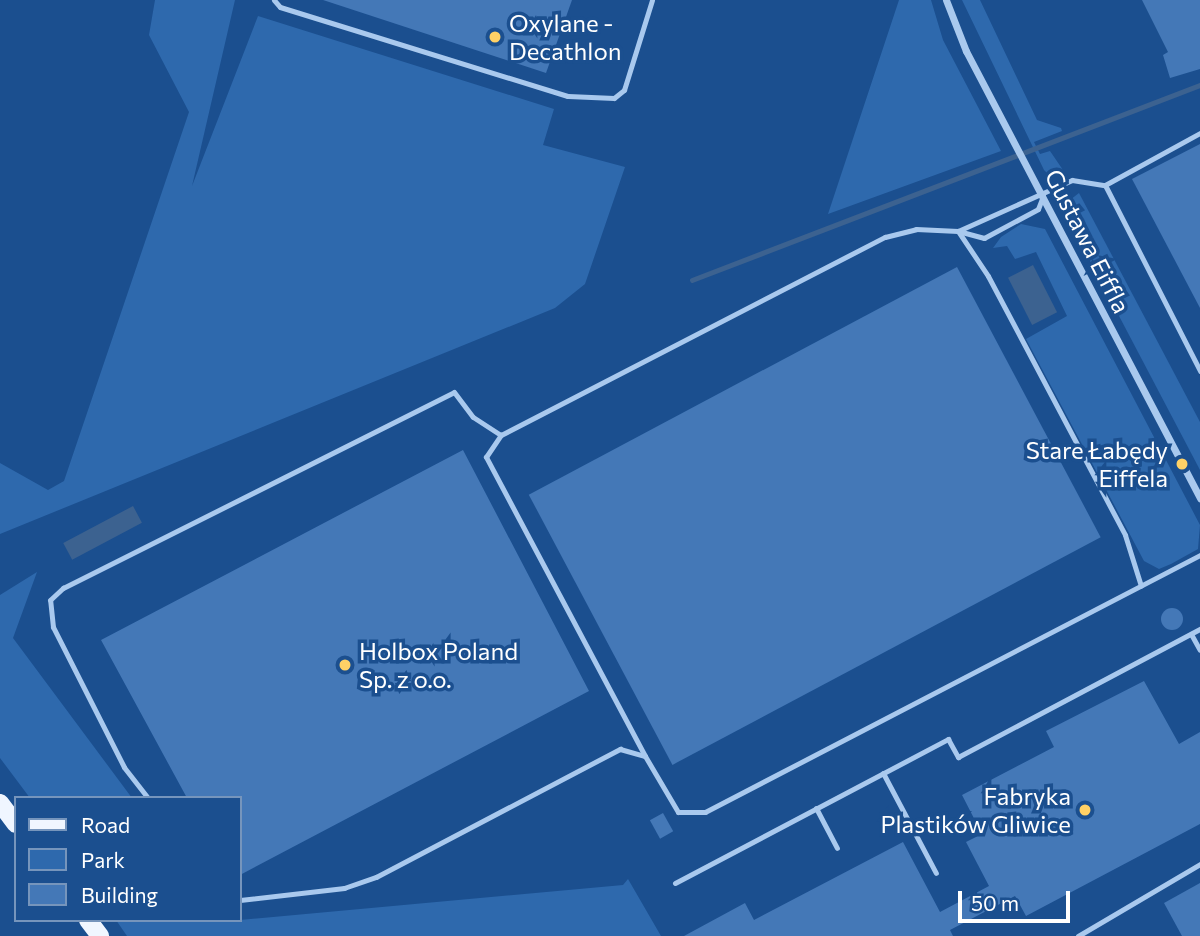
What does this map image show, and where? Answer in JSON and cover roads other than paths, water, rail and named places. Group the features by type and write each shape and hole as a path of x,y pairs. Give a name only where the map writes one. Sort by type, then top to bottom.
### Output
{"main road":[{"path":"0,803 14,821"}],"street":[{"name":"Gustawa Eiffla","path":"946,0 966,51 1200,498"}],"lane":[{"path":"274,0 280,7 568,96 614,98 624,90 652,0"},
{"path":"958,231 1031,195 1042,196 1072,180 1105,185 1200,133"},
{"path":"1105,185 1200,371"},
{"path":"1042,196 1038,209 984,237 958,231 916,229 885,237 501,435 486,457 645,757 678,812 705,812 1200,555"},
{"path":"958,231 988,276 1125,535 1141,586"},
{"path":"146,796 124,767 53,626 50,600 63,588 454,392 473,417 501,435"},
{"path":"674,883 948,739 958,757 1200,629"},
{"path":"1191,634 1200,650"},
{"path":"242,900 345,888 376,877 620,749 645,757"},
{"path":"883,774 936,873"},
{"path":"816,808 837,848"},
{"path":"1078,936 1200,864"}],"waterway":[{"path":"692,280 1200,85"}],"place":[{"name":"Oxylane - Decathlon","path":"495,37"},
{"name":"Stare Łabędy Eiffela","path":"1182,464"},
{"name":"Holbox Poland Sp. z o.o.","path":"345,665"},
{"name":"Fabryka Plastików Gliwice","path":"1085,810"}]}
